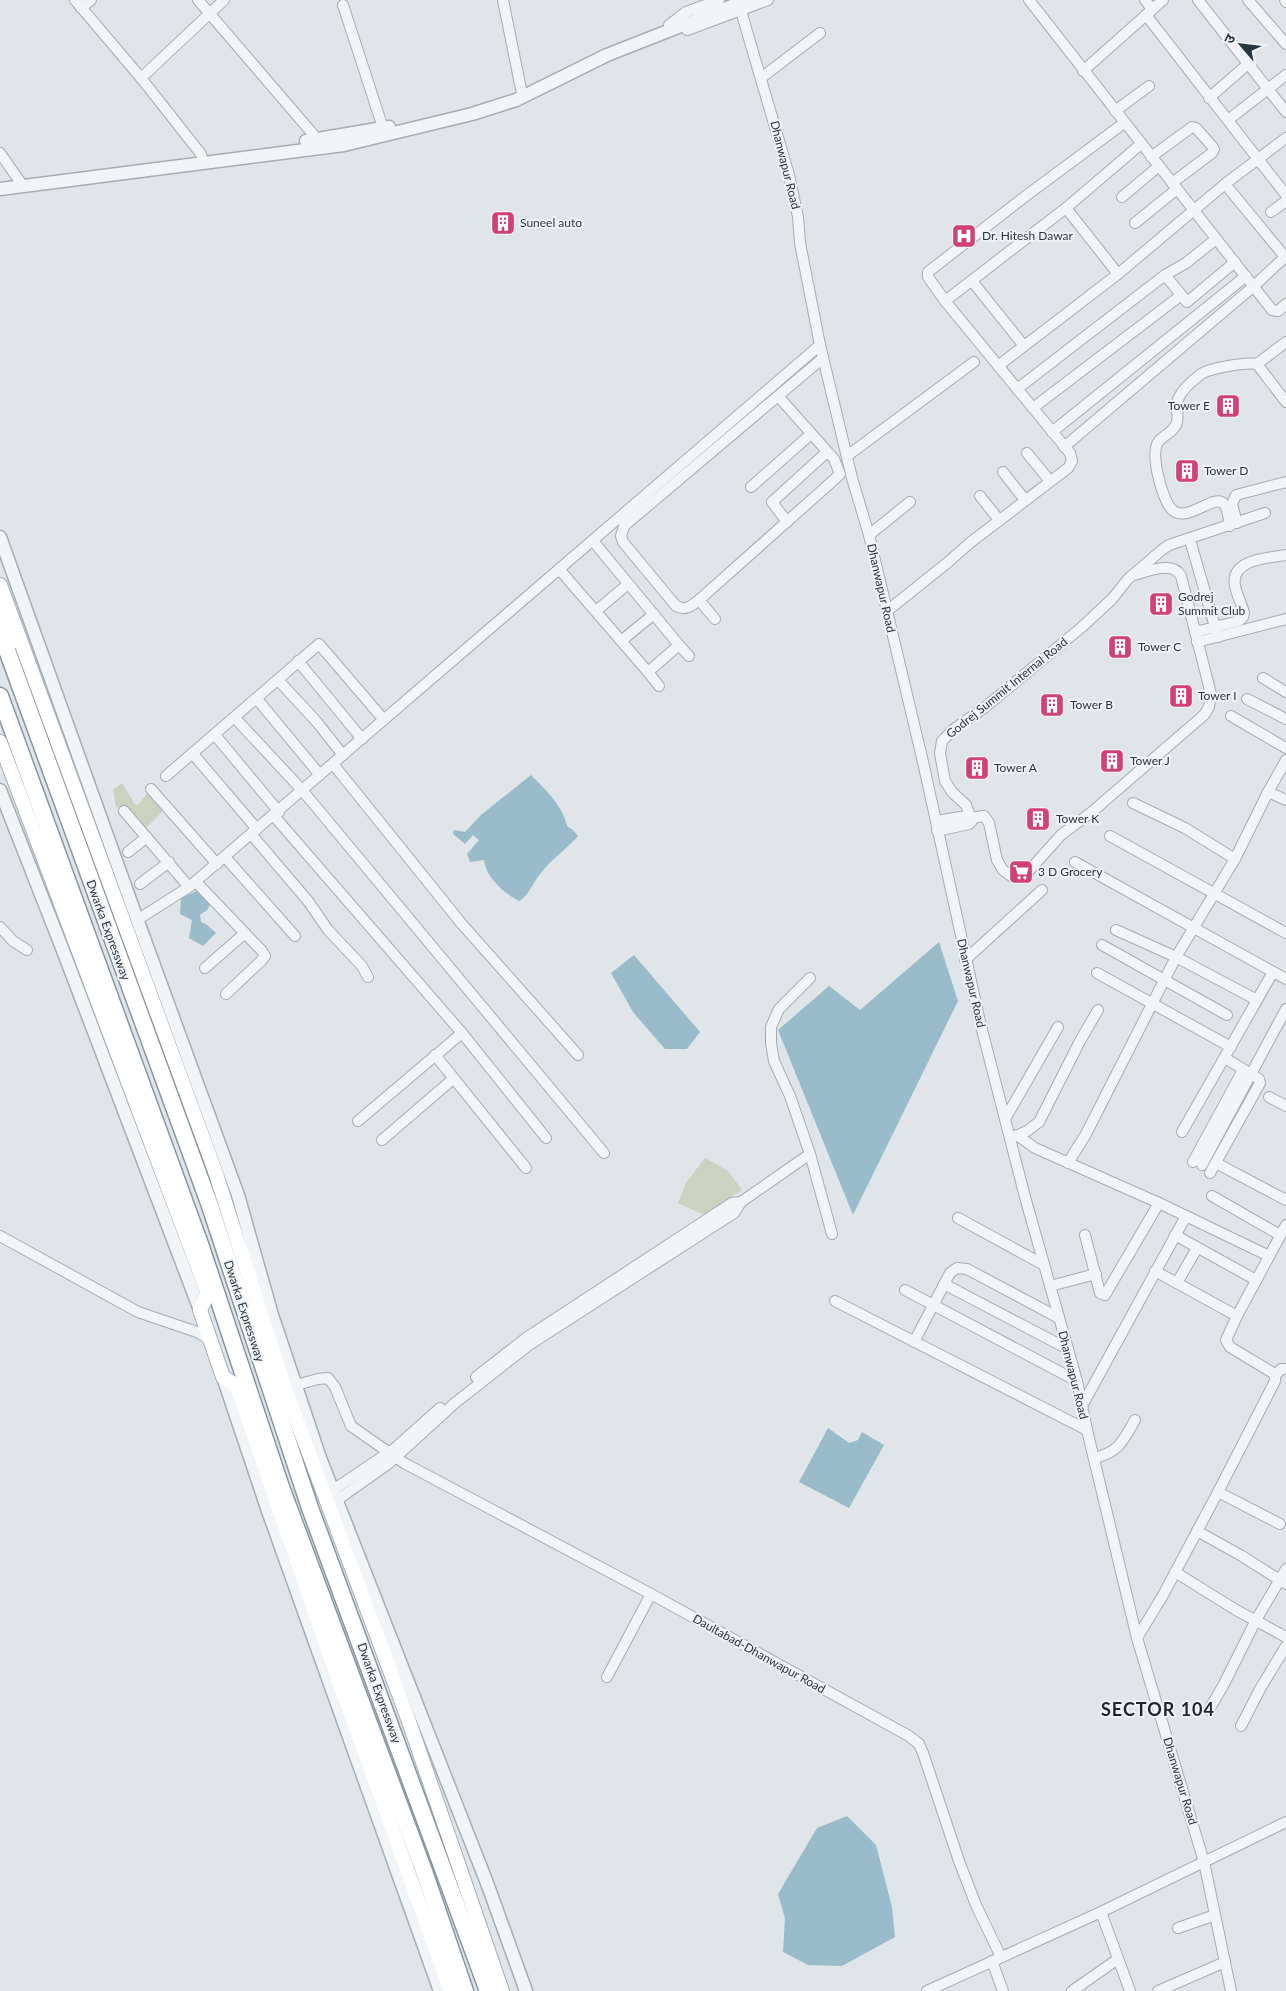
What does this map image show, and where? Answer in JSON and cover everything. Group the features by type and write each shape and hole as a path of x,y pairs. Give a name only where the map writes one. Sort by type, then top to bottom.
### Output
{"highway":[{"path":"0,605 26,683 28,708"},
{"name":"Dwarka Expressway","path":"0,631 209,1203 310,1508 488,1991"},
{"name":"Dwarka Expressway","path":"0,696 3,711 200,1244 280,1487 424,1871 465,1991"}],"main road":[{"path":"0,585 215,1171 286,1392 355,1576 377,1619 397,1689 502,1991"},
{"path":"0,742 208,1294 200,1310 210,1340 223,1377 237,1386 451,1991"}],"street":[{"path":"91,0 78,4 141,78 202,158"},
{"path":"198,0 320,144 344,145 387,136 530,94 607,56 671,28 688,11 719,0"},
{"path":"141,78 224,0"},
{"path":"503,0 521,89"},
{"path":"0,189 22,183 320,144 383,128 471,110 606,49 743,3 768,0"},
{"path":"1028,0 1274,311 1278,311 1286,304"},
{"path":"1145,0 1149,12 1209,98 1286,195"},
{"path":"1083,71 1163,0"},
{"path":"1198,0 1286,112"},
{"path":"1248,0 1286,44"},
{"name":"Dhanwapur Road","path":"743,3 761,78 789,174 820,345 846,453 869,535 966,960 1005,1120 1014,1137 1044,1265 1077,1381 1137,1638 1204,1862 1231,1991"},
{"path":"344,5 383,128"},
{"path":"761,78 820,33"},
{"path":"1209,98 1249,63"},
{"path":"1228,120 1286,75"},
{"path":"1115,112 1149,86"},
{"path":"886,611 999,520 1068,468 1072,461 1070,453 945,301 927,275 929,271 1124,123"},
{"path":"1135,224 1214,150 1196,128 1192,127 1151,157"},
{"path":"998,366 1118,274 1225,184 1286,138"},
{"path":"945,301 1066,208 1141,144"},
{"path":"0,153 22,183"},
{"path":"1122,197 1159,166"},
{"path":"0,183 22,183"},
{"path":"1064,447 1286,257 1225,184"},
{"path":"1272,212 1286,201"},
{"path":"1066,208 1118,274"},
{"path":"1017,390 1165,275 1186,263 1216,240"},
{"path":"1165,275 1184,301 1190,301 1235,262"},
{"path":"1052,432 1246,276"},
{"path":"972,281 1024,346"},
{"path":"1032,408 1180,296"},
{"path":"1257,364 1286,342"},
{"path":"137,920 193,885 820,345"},
{"path":"778,396 830,456 839,469 840,474 699,600 687,608 681,609 676,606 623,542 622,531 629,521 778,396 824,358"},
{"path":"787,522 772,502 830,456 846,453 974,362"},
{"path":"1234,524 1225,505 1221,502 1216,501 1188,513 1181,514 1172,510 1167,502 1155,464 1156,448 1159,441 1176,424 1179,398 1184,390 1201,374 1250,363 1257,364 1286,402"},
{"path":"751,487 811,434"},
{"path":"1027,453 1050,481"},
{"path":"1003,472 1025,500"},
{"path":"1234,524 1232,504 1236,494 1286,482"},
{"path":"980,496 999,520"},
{"path":"869,535 910,502"},
{"path":"1217,632 1190,540 1265,514"},
{"path":"0,537 238,1195 272,1315 377,1619 487,1883 526,1991"},
{"path":"592,540 689,656"},
{"name":"Godrej Summit Internal Road","path":"1133,575 1170,567 1177,570 1182,576 1210,694 1209,707 1204,716 1093,811 1061,835 1027,873 1017,877 1011,876 997,860 987,820 981,816 971,818 966,805 952,792 946,781 940,753 942,741 954,729 984,708 1082,627 1112,599 1133,575 1163,549 1169,545 1190,540"},
{"path":"1217,632 1243,617 1243,606 1235,583 1238,569 1253,561 1286,555"},
{"path":"559,569 659,686"},
{"path":"596,611 628,584"},
{"path":"699,600 715,619"},
{"path":"621,641 654,614"},
{"path":"1196,637 1286,619"},
{"path":"166,776 257,699 316,644 320,644 384,720"},
{"path":"648,672 679,644"},
{"path":"298,661 362,739"},
{"path":"1263,678 1286,692"},
{"path":"278,680 316,721 343,755"},
{"path":"257,699 320,775"},
{"path":"1247,699 1286,719"},
{"path":"1232,716 1286,748"},
{"path":"235,718 302,790 604,1153"},
{"path":"215,735 276,814 462,1033 546,1138"},
{"path":"192,754 328,930 362,966 368,977"},
{"path":"1068,1163 1086,1134 1176,957 1235,859 1286,760"},
{"path":"333,764 461,923 578,1055"},
{"path":"151,788 295,936"},
{"path":"0,790 200,1310"},
{"path":"1268,792 1286,800"},
{"path":"1133,803 1178,824 1235,859"},
{"path":"124,811 169,862 265,956 226,994"},
{"path":"936,826 967,816 971,818"},
{"path":"1110,836 1286,933"},
{"path":"128,852 146,837"},
{"path":"140,884 169,862"},
{"path":"1075,862 1286,978"},
{"path":"966,960 1042,890"},
{"path":"0,927 27,950"},
{"path":"1116,930 1176,957 1257,1000"},
{"path":"205,968 244,934"},
{"path":"1102,945 1227,1015"},
{"path":"1182,1132 1273,972"},
{"path":"1097,973 1231,1047"},
{"path":"810,978 779,1009 771,1027 771,1043 774,1061 790,1096 810,1154 832,1234"},
{"path":"1198,1163 1247,1072 1286,1009"},
{"path":"1014,1137 1027,1131 1039,1122 1098,1010"},
{"path":"1005,1120 1058,1027"},
{"path":"358,1121 462,1033"},
{"path":"435,1055 526,1168"},
{"path":"1210,1173 1260,1083 1259,1079 1225,1058"},
{"path":"382,1140 453,1079"},
{"path":"1269,1096 1286,1106"},
{"path":"1014,1137 1159,1203 1269,1256"},
{"path":"335,1495 392,1455 489,1375 529,1345 611,1288 734,1213 741,1202 810,1154"},
{"path":"1216,1163 1286,1200"},
{"path":"1212,1196 1280,1235"},
{"path":"1085,1235 1100,1292 1105,1295 1159,1203"},
{"path":"1082,1406 1186,1216"},
{"path":"958,1218 1044,1265"},
{"path":"1275,1376 1268,1369 1227,1344 1226,1340 1286,1224"},
{"path":"0,1236 138,1312 197,1332 210,1340"},
{"path":"1175,1236 1256,1280"},
{"path":"1177,1283 1197,1248"},
{"path":"914,1342 944,1284 954,1269 961,1267 1059,1318"},
{"path":"1155,1271 1237,1316"},
{"path":"1050,1286 1096,1274"},
{"path":"944,1284 1068,1349"},
{"path":"905,1290 1077,1381"},
{"path":"835,1301 1087,1430"},
{"path":"1137,1638 1218,1492 1272,1389 1275,1376 1281,1369 1286,1368"},
{"path":"223,1377 271,1521 440,1991"},
{"name":"Daultabad-Dhanwapur Road","path":"296,1385 328,1378 335,1387 351,1426 404,1463 651,1594 909,1736 919,1744 924,1753 959,1861 997,1959 1003,1991"},
{"path":"1095,1458 1110,1454 1117,1448 1135,1420"},
{"path":"1218,1492 1280,1524"},
{"path":"1197,1531 1283,1582"},
{"path":"1209,1710 1256,1620 1283,1582 1286,1569"},
{"path":"1175,1572 1236,1610 1286,1637"},
{"path":"607,1678 651,1594"},
{"path":"1241,1726 1286,1646"},
{"path":"927,1991 1101,1912 1286,1822"},
{"path":"1101,1912 1130,1991"},
{"path":"1178,1928 1215,1915"},
{"path":"1072,1991 1118,1959"},
{"path":"1158,1991 1225,1962"}],"green space":[{"path":"122,783 134,803 138,805 154,785 168,806 145,829 124,808 116,807 113,790"},
{"path":"705,1158 728,1171 742,1190 704,1215 678,1203 686,1183"}],"water":[{"path":"531,775 553,798 562,812 567,826 578,836 554,858 538,877 526,896 519,901 507,894 492,879 485,867 484,860 470,862 467,854 479,840 473,835 465,844 453,834 454,830 465,832 481,815"},
{"path":"201,889 212,902 207,910 200,915 201,922 216,933 203,946 189,938 192,920 180,914 181,898"},
{"path":"939,942 958,1001 853,1215 778,1030 829,986 860,1010"},
{"path":"634,955 700,1032 687,1049 665,1049 633,1012 611,973"},
{"path":"828,1428 849,1443 858,1440 862,1432 884,1445 849,1508 799,1482"},
{"path":"847,1816 876,1845 892,1907 895,1937 842,1966 808,1965 783,1952 785,1918 778,1894 817,1828"}],"place":[{"name":"Suneel auto","path":"503,223"},
{"name":"Dr. Hitesh Dawar","path":"964,236"},
{"name":"Tower E","path":"1228,406"},
{"name":"Tower D","path":"1187,471"},
{"name":"Godrej Summit Club","path":"1161,604"},
{"name":"Tower C","path":"1120,647"},
{"name":"Tower I","path":"1181,696"},
{"name":"Tower B","path":"1052,705"},
{"name":"Tower J","path":"1112,761"},
{"name":"Tower A","path":"977,768"},
{"name":"Tower K","path":"1038,819"},
{"name":"3 D Grocery","path":"1021,872"}],"district":[{"name":"SECTOR 104","path":"1158,1710"}]}
